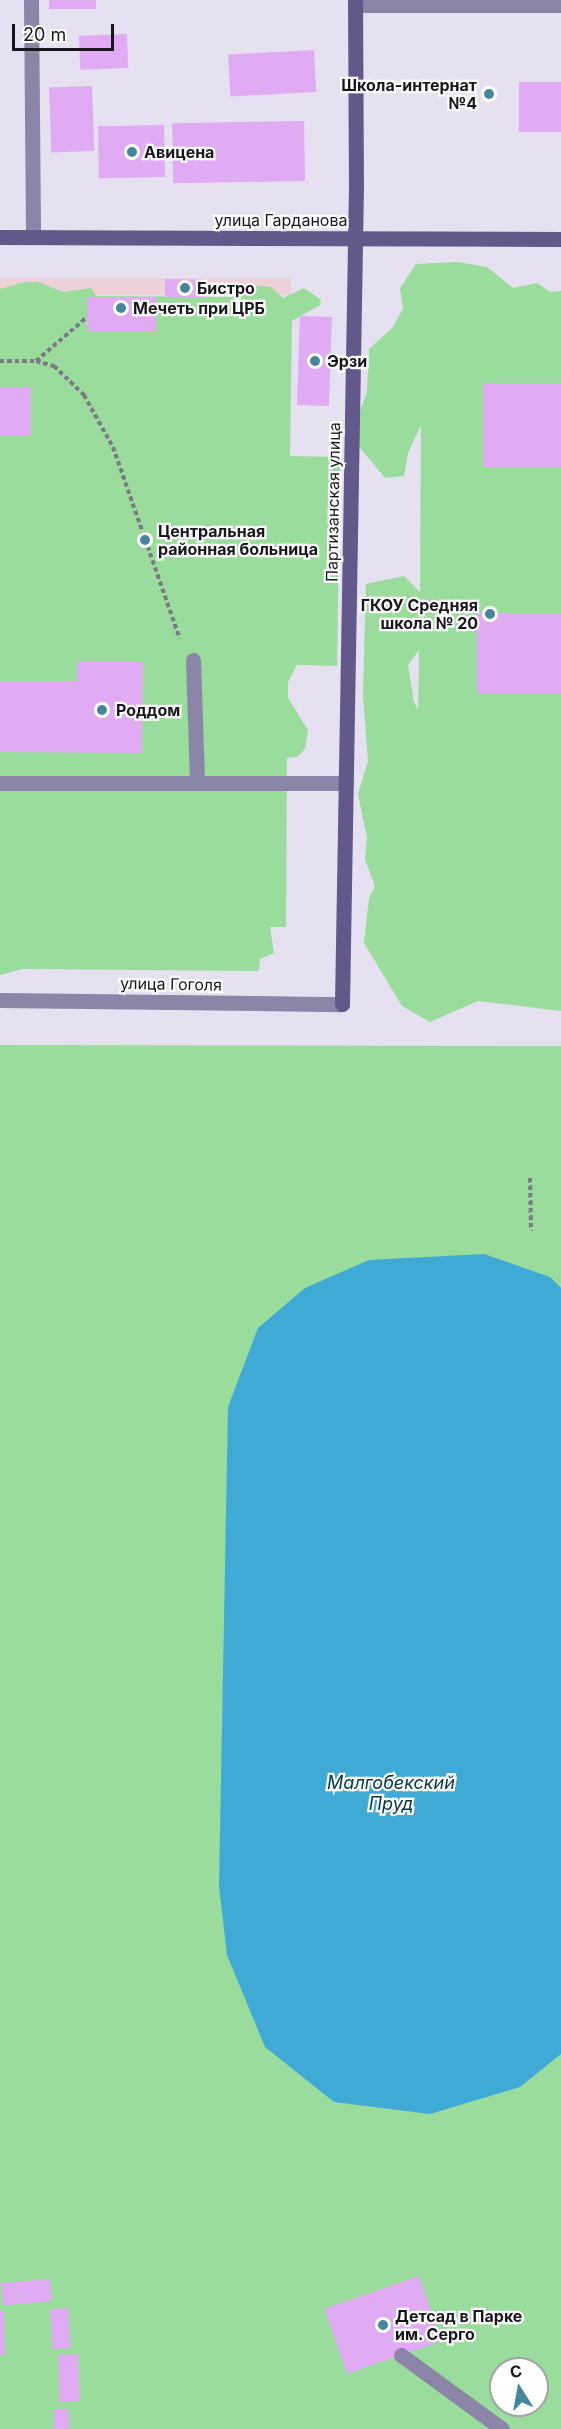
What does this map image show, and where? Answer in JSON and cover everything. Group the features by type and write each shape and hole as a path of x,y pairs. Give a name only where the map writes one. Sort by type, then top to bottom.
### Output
{"street":[{"path":"32,0 33,237"},
{"path":"355,2 561,5"},
{"name":"Партизанская улица","path":"342,1004 355,239 355,2"},
{"name":"улица Гарданова","path":"0,237 561,239"},
{"path":"192,660 197,783"},
{"path":"0,783 346,783"},
{"name":"улица Гоголя","path":"0,1000 342,1004"},
{"path":"401,2355 502,2429"}],"path":[{"path":"36,361 87,317"},
{"path":"0,361 36,361 54,366 84,395 113,447 175,631 192,660"},
{"path":"531,1178 531,1231"}],"shaded area":[{"path":"0,278 291,278 291,295 0,295"}],"green space":[{"name":"ГКОУ Средняя школа № 20","path":"458,262 487,267 513,288 537,283 550,292 561,291 561,1011 478,1001 430,1022 402,1006 364,943 369,898 375,886 365,860 367,838 358,794 368,761 363,695 366,584 404,576 420,592 421,425 408,453 404,476 385,478 356,443 357,419 367,392 369,349 392,328 403,309 400,288 416,264","holes":["419,650 418,709 414,702 408,665"]},
{"name":"Центральная районная больница","path":"25,282 38,282 63,292 91,288 96,296 235,297 238,290 256,286 271,287 283,298 304,288 321,300 320,305 292,321 290,456 340,457 337,666 297,665 288,682 288,698 308,730 305,749 297,757 287,758 286,927 270,927 274,953 260,959 259,971 22,969 0,975 0,289"},
{"path":"0,1045 561,1046 561,2429 0,2429"}],"water":[{"name":"Малгобекский Пруд","path":"484,1254 550,1277 561,1288 561,2054 520,2087 430,2114 334,2102 265,2047 227,1955 219,1886 228,1407 258,1328 305,1288 369,1260"}],"building":[{"path":"49,0 96,0 96,9 49,9"},
{"path":"127,34 128,68 80,70 79,36"},
{"path":"314,50 316,92 230,96 228,55"},
{"path":"519,82 561,82 561,132 519,132"},
{"path":"92,86 94,151 51,152 49,88"},
{"path":"304,121 305,181 173,183 172,123"},
{"name":"Авицена","path":"164,125 165,177 99,178 98,126"},
{"name":"Бистро","path":"165,279 205,280 205,298 165,297"},
{"name":"Мечеть при ЦРБ","path":"87,297 156,297 156,331 87,331"},
{"name":"Эрзи","path":"300,316 332,317 329,406 297,405"},
{"path":"483,383 561,383 561,468 483,468"},
{"path":"0,388 31,388 31,435 0,435"},
{"path":"477,613 561,613 561,693 477,693"},
{"path":"77,662 143,662 142,753 0,752 0,681 77,681"},
{"name":"Детсад в Парке им. Серго","path":"419,2276 441,2341 347,2374 324,2309"},
{"path":"50,2279 52,2301 3,2305 1,2283"},
{"path":"68,2308 71,2348 53,2349 50,2309"},
{"path":"0,2311 4,2311 5,2355 0,2355"},
{"path":"78,2354 80,2401 60,2402 58,2355"},
{"path":"54,2409 69,2409 69,2429 54,2429"}],"place":[{"name":"Школа-интернат №4","path":"489,94"},
{"name":"Авицена","path":"132,152"},
{"name":"Бистро","path":"185,288"},
{"name":"Мечеть при ЦРБ","path":"121,308"},
{"name":"Эрзи","path":"315,361"},
{"name":"Центральная районная больница","path":"145,540"},
{"name":"ГКОУ Средняя школа № 20","path":"490,614"},
{"name":"Роддом","path":"102,710"},
{"name":"Детсад в Парке им. Серго","path":"383,2325"}]}
